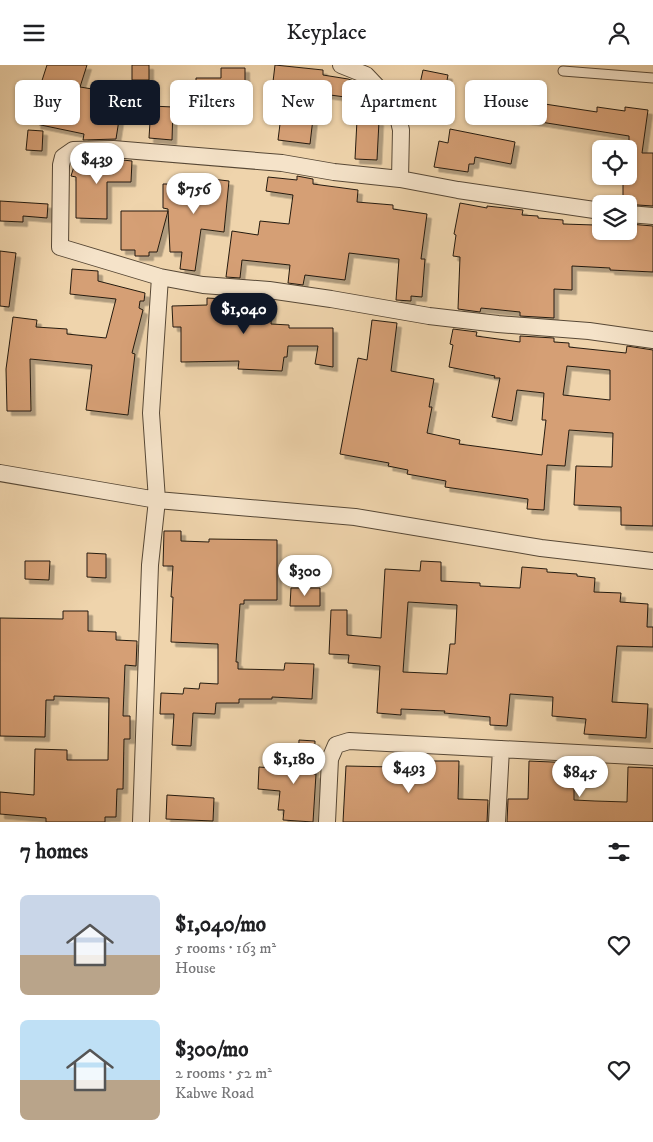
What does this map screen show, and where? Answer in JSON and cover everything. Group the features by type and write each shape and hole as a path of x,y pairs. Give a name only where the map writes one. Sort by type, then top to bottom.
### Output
{"street":[{"path":"341,65 366,75 386,96 398,117 401,130 400,179"},
{"path":"592,210 458,190 400,179 334,172 282,163 113,149 72,150 64,157 61,165 60,247 160,277 203,285 322,298 429,316 498,324 589,331 653,340"},
{"path":"637,215 653,216"},
{"path":"142,822 150,565 157,500 151,413 160,277"},
{"path":"0,473 157,500 355,517 541,548 653,561"},
{"path":"327,822 330,759 336,745 349,741 653,757"},
{"path":"497,822 501,749"}],"lane":[{"path":"563,71 653,78"}],"building":[{"path":"47,65 87,65 80,87 80,80 42,80"},
{"path":"132,65 149,65 149,80 132,80"},
{"path":"275,65 323,70 323,75 351,80 342,80 342,97 332,95 332,80 273,80"},
{"path":"221,68 245,68 245,80 196,80 196,78 221,78"},
{"path":"423,70 448,75 447,80 421,80"},
{"path":"80,87 90,89 90,125 118,125 116,139 83,140 84,134 41,125 80,125"},
{"path":"547,104 597,112 597,107 625,111 625,107 648,110 642,153 653,153 653,206 637,205 637,195 623,195 623,185 637,185 637,140 629,140 629,136 547,123"},
{"path":"160,106 170,107 172,140 149,138 150,125 160,125"},
{"path":"280,125 312,125 310,144 278,140"},
{"path":"357,125 379,125 377,160 355,159"},
{"path":"450,129 515,142 511,164 475,157 474,164 469,164 468,172 434,167 439,141 448,143"},
{"path":"28,130 43,131 42,151 26,150"},
{"path":"113,159 132,161 131,182 107,182 107,219 76,218 76,177 71,176 76,160"},
{"path":"297,176 313,179 313,184 358,190 357,202 393,205 393,209 427,214 421,259 425,259 422,297 411,296 411,301 396,300 399,259 349,253 345,280 305,275 303,285 288,283 290,265 242,260 240,278 226,277 232,231 258,235 260,221 289,224 293,195 266,191 268,177 297,180"},
{"path":"195,177 229,181 224,232 201,229 195,271 180,269 182,252 170,252 168,209 163,208 163,184 194,184"},
{"path":"0,201 48,204 47,218 23,216 23,222 0,221"},
{"path":"460,203 487,208 487,206 523,210 522,215 563,220 563,224 592,225 592,240 637,240 637,225 653,226 653,272 572,266 572,290 554,289 554,318 520,316 520,312 481,308 480,312 458,309 460,257 453,256 456,235 454,234"},
{"path":"121,211 168,211 157,252 149,252 149,256 135,256 135,250 121,250"},
{"path":"0,251 16,253 9,307 0,306"},
{"path":"72,269 98,271 98,281 145,293 144,301 140,301 139,308 143,310 132,353 135,354 128,415 86,410 92,365 30,359 31,411 7,411 6,369 13,317 37,320 36,327 67,329 67,334 106,338 116,299 70,294"},
{"path":"223,297 272,301 271,324 289,325 289,328 333,328 333,367 315,364 318,346 288,346 287,357 284,357 282,371 238,369 239,361 181,362 181,327 173,327 172,306 207,305 207,298 223,299"},
{"path":"372,320 397,323 391,371 434,379 429,407 432,407 427,433 460,440 459,444 542,455 546,420 542,420 544,393 517,390 512,421 492,417 500,378 449,367 453,345 450,344 453,329 477,332 476,336 520,342 520,336 554,338 554,342 569,343 569,347 626,353 627,346 653,350 653,526 621,525 621,507 574,505 576,466 612,467 613,433 569,430 565,466 547,465 544,510 527,509 528,499 445,487 446,481 407,474 408,470 388,466 389,463 340,454 358,358 367,360","holes":["567,366 610,370 610,400 563,395"]},
{"path":"164,531 181,531 181,541 209,542 209,539 277,540 277,600 244,600 244,604 240,604 236,662 238,662 238,669 284,670 285,663 314,664 312,699 272,697 272,699 239,699 239,703 216,703 215,714 193,713 191,746 172,745 174,714 160,714 161,693 183,694 184,688 199,689 200,683 218,684 218,644 171,642 173,566 163,566"},
{"path":"87,553 106,554 106,578 87,577"},
{"path":"25,561 50,561 49,580 25,579"},
{"path":"421,561 441,562 441,581 480,583 480,586 520,588 522,567 547,569 547,572 577,574 577,576 595,578 594,592 621,593 620,602 648,604 647,627 653,627 653,647 617,646 612,702 648,704 646,738 584,734 586,719 552,716 553,697 510,694 507,726 490,725 490,717 444,713 445,711 401,709 401,715 377,713 380,666 348,663 349,655 329,654 331,610 347,610 347,635 381,638 385,569 420,571","holes":["408,602 457,605 455,644 450,644 447,674 403,672"]},
{"path":"291,588 320,588 320,606 290,606"},
{"path":"63,611 88,611 88,631 116,632 116,640 137,641 136,666 125,665 123,716 130,716 130,739 124,739 123,789 117,789 116,817 105,817 105,822 46,822 46,818 0,814 0,792 34,795 35,749 67,750 67,760 108,760 109,698 54,696 54,700 46,700 45,737 0,736 0,618 63,619"},
{"path":"299,740 315,741 314,774 316,774 313,822 283,820 284,810 278,810 280,791 258,789 259,767 298,770"},
{"path":"459,761 458,799 488,800 487,822 343,822 346,766 394,767 394,762"},
{"path":"529,761 574,763 574,800 627,802 628,767 653,768 653,822 507,822 508,799 528,799"},
{"path":"167,795 214,798 213,821 166,819"}]}
